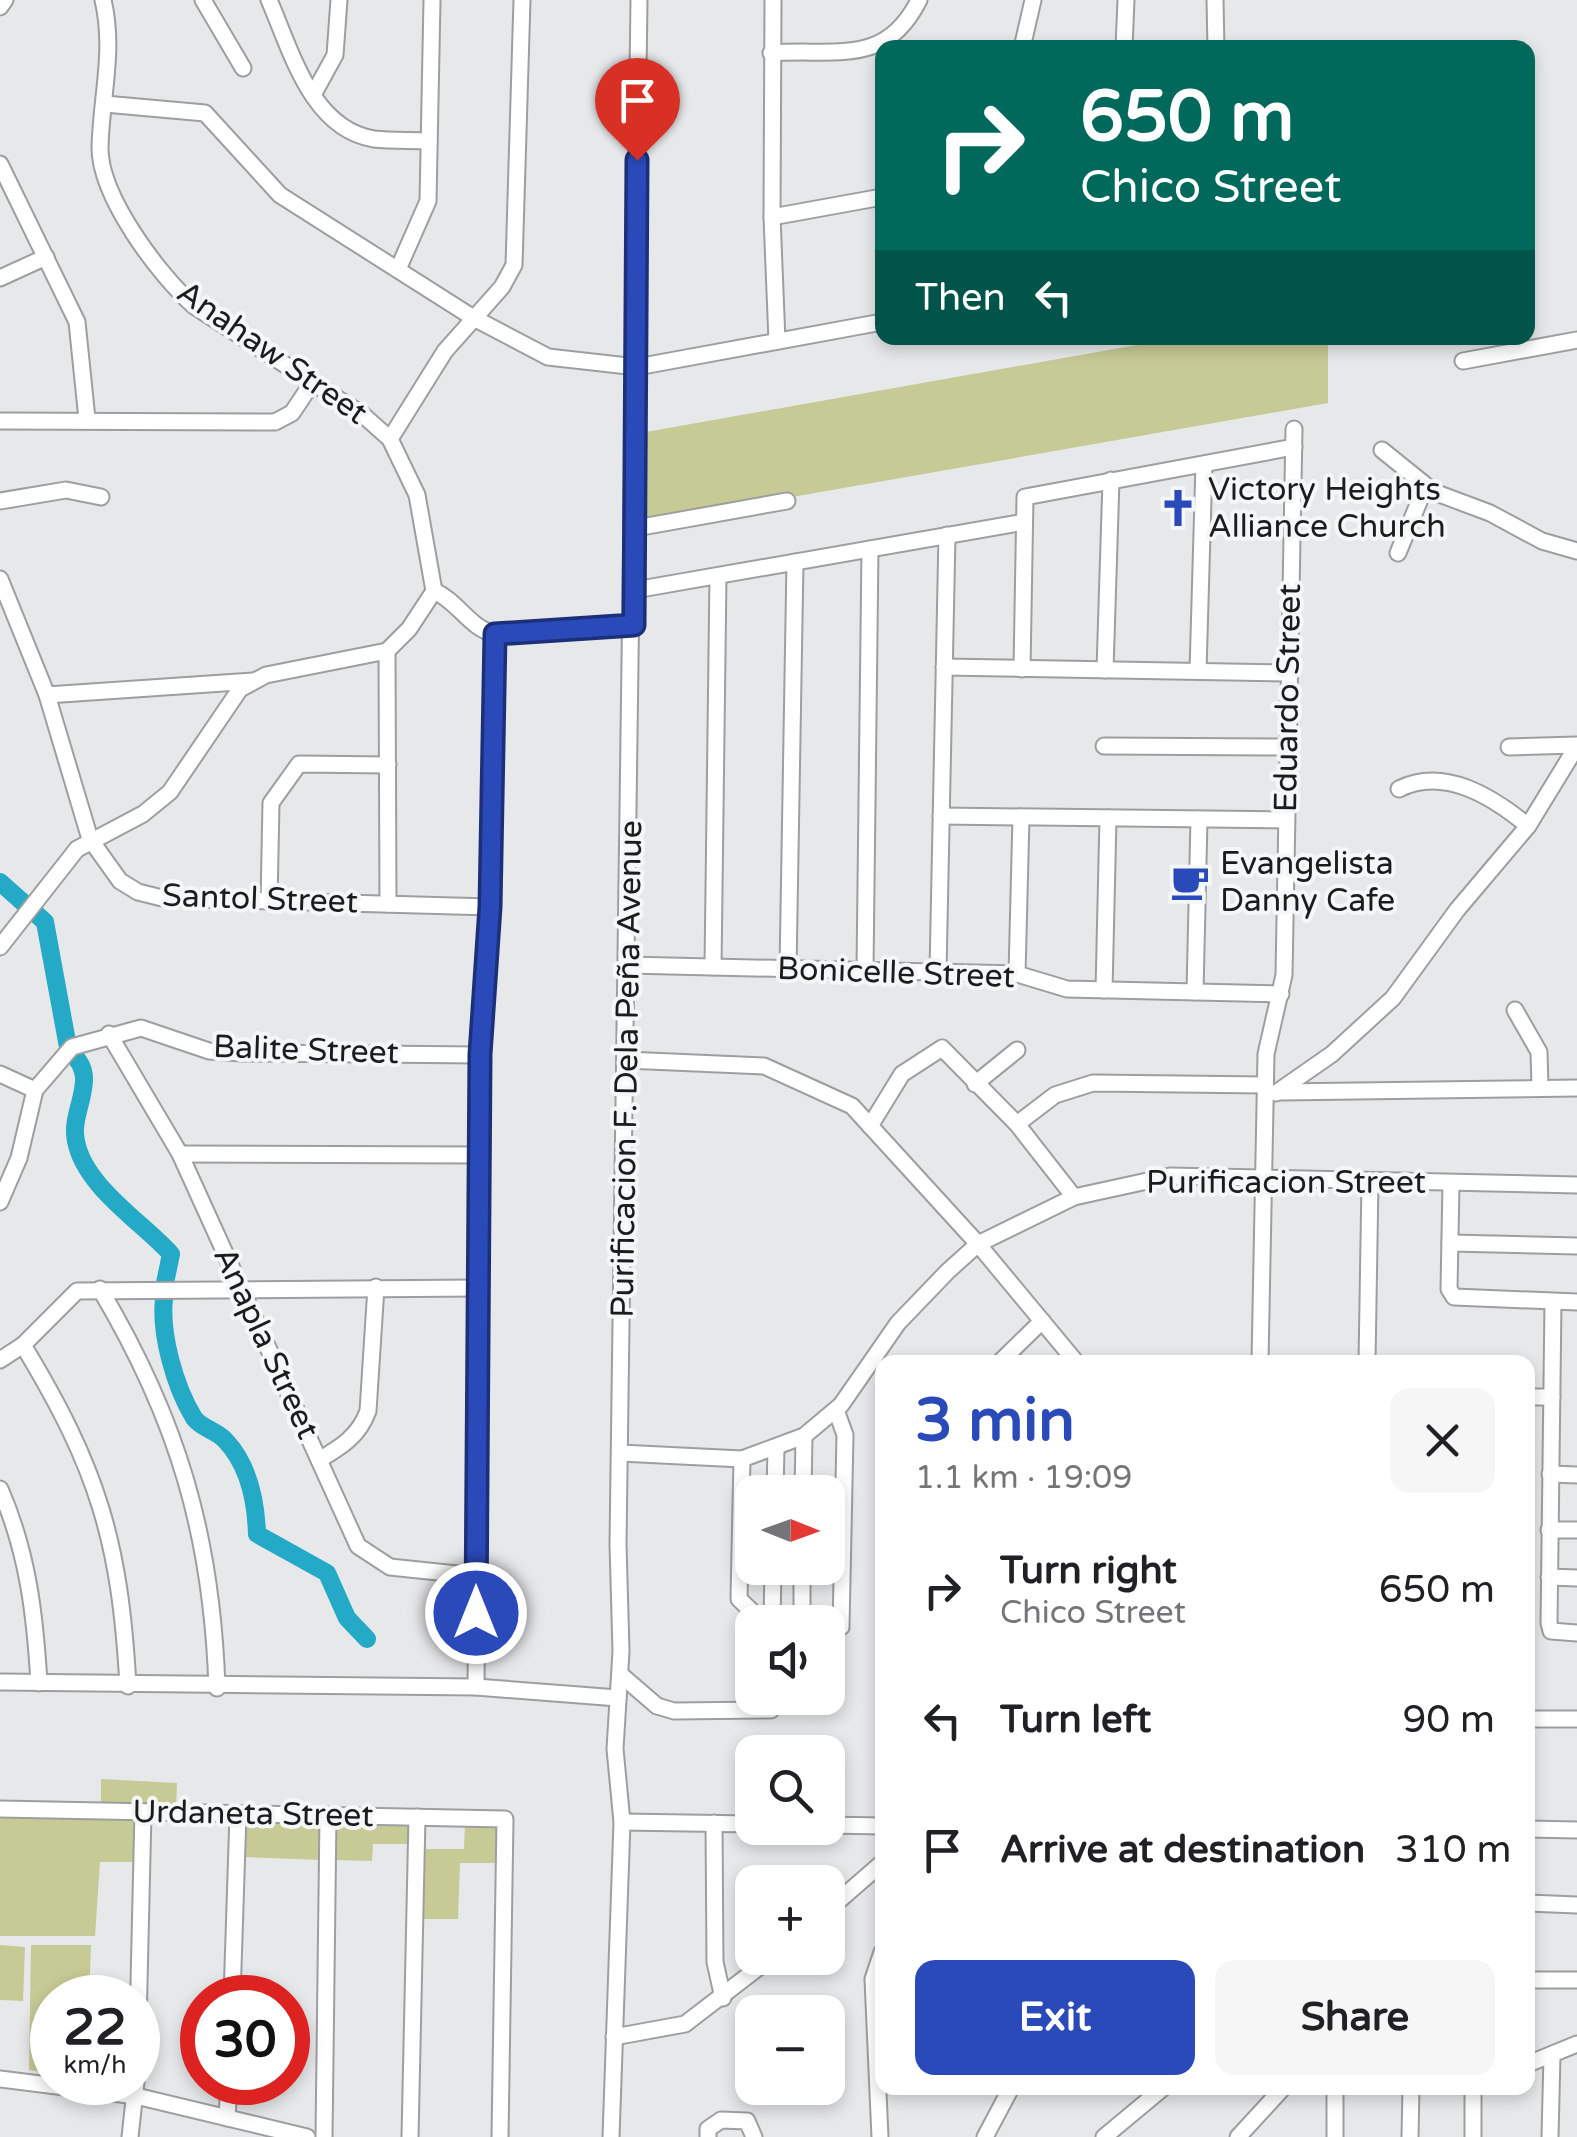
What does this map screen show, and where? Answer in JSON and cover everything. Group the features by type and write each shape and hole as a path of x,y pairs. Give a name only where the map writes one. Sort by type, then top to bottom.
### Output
{"street":[{"path":"0,6 5,0"},
{"name":"Anahaw Street","path":"102,0 108,43 100,152 104,178 171,285 211,318 364,415 390,439 417,495 434,591"},
{"path":"202,0 243,68"},
{"path":"269,0 329,120 370,138 430,141"},
{"path":"313,94 335,55 340,0"},
{"path":"399,267 427,211 432,0"},
{"path":"390,439 444,351 502,287 517,253 522,0"},
{"name":"Purificacion F. Dela Peña Avenue","path":"611,2137 622,1822 615,1749 621,1676 620,1453 636,528 640,0"},
{"path":"773,0 772,217 777,341"},
{"path":"891,40 919,0"},
{"path":"1024,40 1033,0"},
{"path":"1124,40 1126,0"},
{"path":"1215,0 1216,40"},
{"path":"771,53 850,52 875,47"},
{"path":"105,104 205,113 280,195 399,267 472,317 548,357 638,367 875,323"},
{"path":"0,164 77,322 87,419"},
{"path":"772,217 875,198"},
{"path":"0,278 46,257"},
{"path":"1463,362 1577,340"},
{"path":"0,421 275,422 292,412 312,383"},
{"name":"Eduardo Street","path":"1260,1355 1269,1034 1281,994 1294,429"},
{"path":"1022,668 1024,496 1294,447"},
{"path":"1382,450 1425,486 1490,513 1542,541 1577,551"},
{"path":"1198,671 1204,464"},
{"path":"1106,670 1111,480"},
{"path":"1398,553 1425,486"},
{"path":"0,501 66,490 102,497"},
{"path":"636,528 787,501"},
{"path":"635,590 1024,522"},
{"path":"938,972 947,536"},
{"path":"866,970 870,549"},
{"path":"788,969 795,562"},
{"path":"713,967 718,576"},
{"name":"Santol Street","path":"0,579 47,695 90,839 105,866 138,892 162,898 490,907"},
{"path":"47,695 253,680 387,650 410,629 434,591 455,603 480,628 495,634 634,625"},
{"path":"476,1687 480,1054 490,907 495,634"},
{"path":"387,650 388,904"},
{"path":"944,668 1289,672"},
{"path":"0,947 64,861 90,839 160,802 228,702 253,680"},
{"path":"1104,746 1288,747"},
{"path":"1268,1092 1366,1026 1570,772 1577,746 1509,747"},
{"path":"269,902 271,803 299,764 388,766"},
{"path":"1399,790 1412,782 1440,781 1495,801 1528,826"},
{"path":"942,816 1286,820"},
{"path":"1016,974 1021,817"},
{"path":"1104,990 1108,818"},
{"path":"1195,992 1199,820"},
{"path":"0,913 18,921"},
{"name":"Bonicelle Street","path":"628,965 1016,974 1059,989 1281,994"},
{"path":"1515,1010 1539,1052 1540,1087"},
{"name":"Balite Street","path":"0,1202 18,1158 35,1090 72,1047 109,1034 142,1028 209,1051 226,1052 480,1054"},
{"name":"Anapla Street","path":"109,1034 180,1154 358,1546 390,1567 476,1576"},
{"path":"870,1126 902,1074 942,1048 1017,1124 1074,1197"},
{"path":"975,1084 1017,1050"},
{"path":"626,1060 764,1066 852,1106 978,1244 1070,1355"},
{"path":"0,1074 35,1090"},
{"path":"1017,1124 1055,1094 1093,1084 1268,1092 1577,1088"},
{"path":"180,1154 480,1155"},
{"name":"Purificacion Street","path":"875,1355 898,1323 978,1244 1074,1197 1170,1176 1577,1185"},
{"path":"1367,1355 1370,1182"},
{"path":"1451,1184 1449,1288 1454,1298 1577,1302"},
{"path":"1450,1243 1577,1246"},
{"path":"319,1460 345,1444 362,1427 368,1411 376,1287"},
{"path":"0,1360 23,1345 77,1292 477,1288"},
{"path":"100,1289 136,1350 189,1480 206,1548 215,1618 217,1688"},
{"path":"1554,1302 1551,1631 1577,1633"},
{"path":"1007,1355 1042,1321"},
{"path":"23,1345 70,1422 104,1507 123,1595 128,1686"},
{"name":"Purificacion Street","path":"620,1453 742,1460 776,1448 804,1436 836,1410 875,1355"},
{"path":"1535,1397 1552,1397"},
{"path":"836,1410 845,1435 841,1605"},
{"path":"803,1475 804,1436"},
{"path":"775,1475 776,1448"},
{"path":"742,1460 739,1599 745,1605"},
{"path":"1550,1474 1577,1475"},
{"path":"0,1489 21,1544 34,1598 39,1684"},
{"path":"1549,1530 1577,1530"},
{"path":"1549,1578 1577,1578"},
{"path":"621,1676 657,1706 674,1711 735,1710"},
{"path":"0,1682 217,1688 476,1687 618,1698"},
{"path":"1535,1719 1577,1719"},
{"name":"Urdaneta Street","path":"0,1809 505,1818 500,2137"},
{"path":"139,1975 143,1812"},
{"path":"233,1975 238,1814"},
{"path":"324,2137 328,1815"},
{"path":"410,2137 417,1817"},
{"path":"622,1822 735,1824"},
{"path":"714,1823 715,1962 724,1998"},
{"path":"845,1825 875,1826"},
{"path":"1535,1829 1577,1830"},
{"path":"845,1895 875,1869"},
{"path":"1535,1903 1577,1904"},
{"path":"875,1973 875,2006"},
{"path":"614,2037 685,2024 751,1975"},
{"path":"1535,1980 1577,1980"},
{"path":"1535,2061 1577,2044"},
{"path":"1550,2137 1552,2055"},
{"path":"0,2080 30,2082"},
{"path":"880,2095 880,2137"},
{"path":"985,2137 1007,2095"},
{"path":"1104,2137 1155,2095"},
{"path":"1238,2137 1277,2095"},
{"path":"1335,2137 1336,2095"},
{"path":"1410,2137 1411,2095"},
{"path":"1473,2095 1473,2137"},
{"path":"160,2097 307,2137"},
{"path":"130,2137 134,2105"},
{"path":"228,2105 228,2118"},
{"path":"708,2137 708,2130 721,2120 747,2122 754,2137"}],"green space":[{"path":"1137,345 1328,345 1328,403 644,523 646,432"},
{"path":"101,1779 177,1783 176,1807 101,1803"},
{"path":"0,1815 140,1816 138,1862 100,1862 95,1936 0,1936"},
{"path":"242,1818 322,1820 322,1860 243,1857"},
{"path":"414,1820 413,1844 373,1844 372,1861 332,1860 332,1824"},
{"path":"501,1822 500,1863 460,1863 458,1919 421,1919 424,1849 464,1849 465,1823"},
{"path":"0,1945 25,1947 23,2001 0,2000"},
{"path":"31,1945 91,1945 90,1975 31,1975"}],"waterway":[{"path":"0,882 27,906"},
{"path":"34,912 45,922 68,1047"},
{"path":"71,1053 83,1073 75,1129 81,1157 102,1188 171,1254 165,1283"},
{"path":"164,1299 167,1344 181,1391 194,1418 222,1437 240,1461 253,1497 257,1534 327,1573 347,1618 367,1639"}],"place":[{"name":"Victory Heights Alliance Church","path":"1178,508"},
{"name":"Evangelista Danny Cafe","path":"1190,882"}],"route":[{"path":"476,1613 480,1054 490,907 495,634 634,625 637,160"}]}
